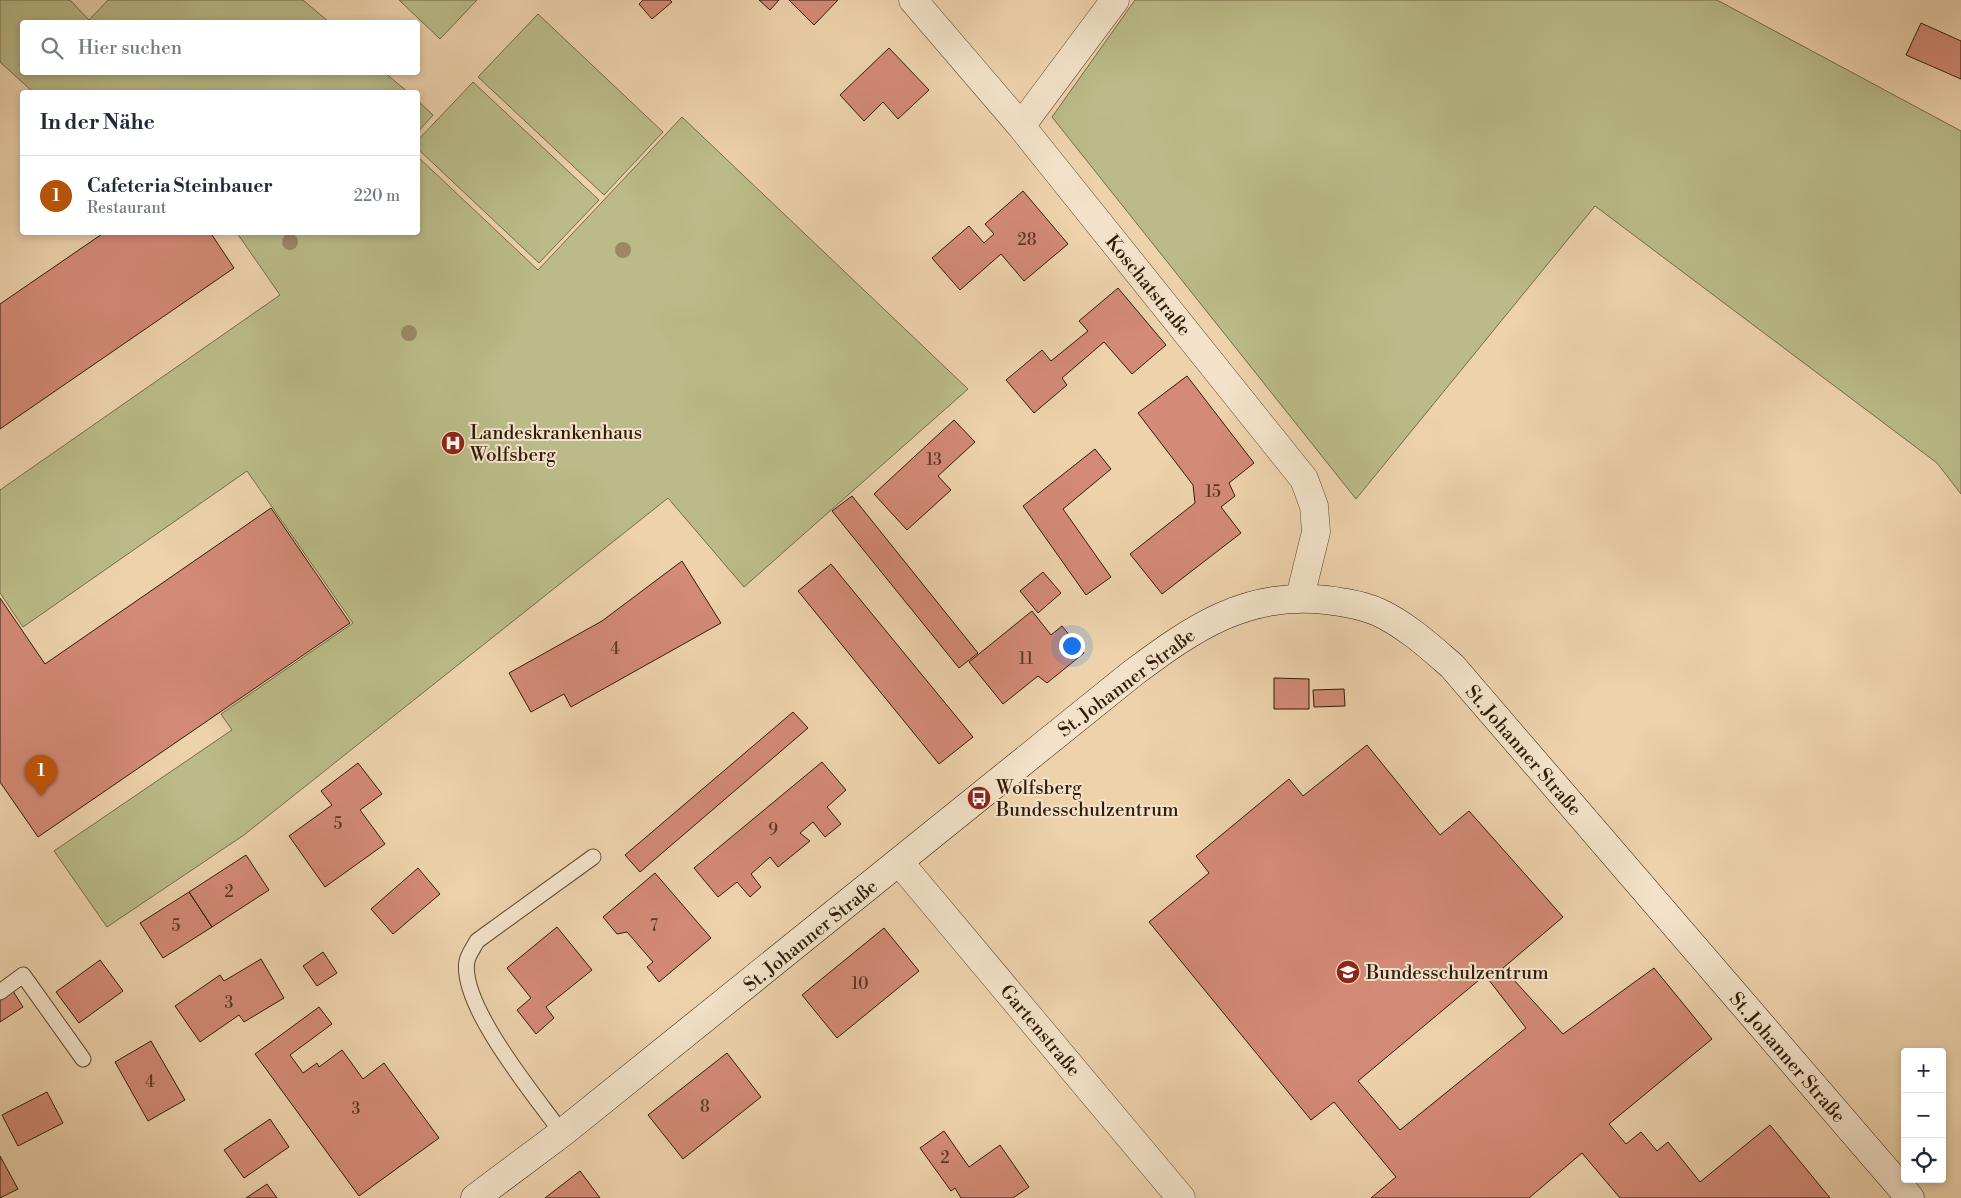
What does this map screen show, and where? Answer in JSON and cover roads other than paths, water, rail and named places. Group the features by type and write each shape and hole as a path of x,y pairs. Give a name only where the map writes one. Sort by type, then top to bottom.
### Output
{"street":[{"name":"Koschatstraße","path":"913,0 1021,126 1304,479 1314,506 1316,532 1300,597"},
{"path":"1021,126 1116,0"},
{"name":"St. Johanner Straße","path":"475,1198 562,1133 900,863 1133,673 1183,635 1220,616 1256,604 1300,597 1344,602 1378,612 1414,634 1452,666 1910,1198"},
{"name":"Gartenstraße","path":"900,863 1181,1198"}],"lane":[{"path":"562,1133 485,1024 468,984 467,961 477,941 593,856"},
{"path":"0,992 24,975 83,1058"}],"place":[{"name":"Landeskrankenhaus Wolfsberg","path":"453,443"},
{"name":"Cafeteria Steinbauer","path":"41,796"},
{"name":"Wolfsberg Bundesschulzentrum","path":"979,798"},
{"name":"Bundesschulzentrum","path":"1348,972"}]}
